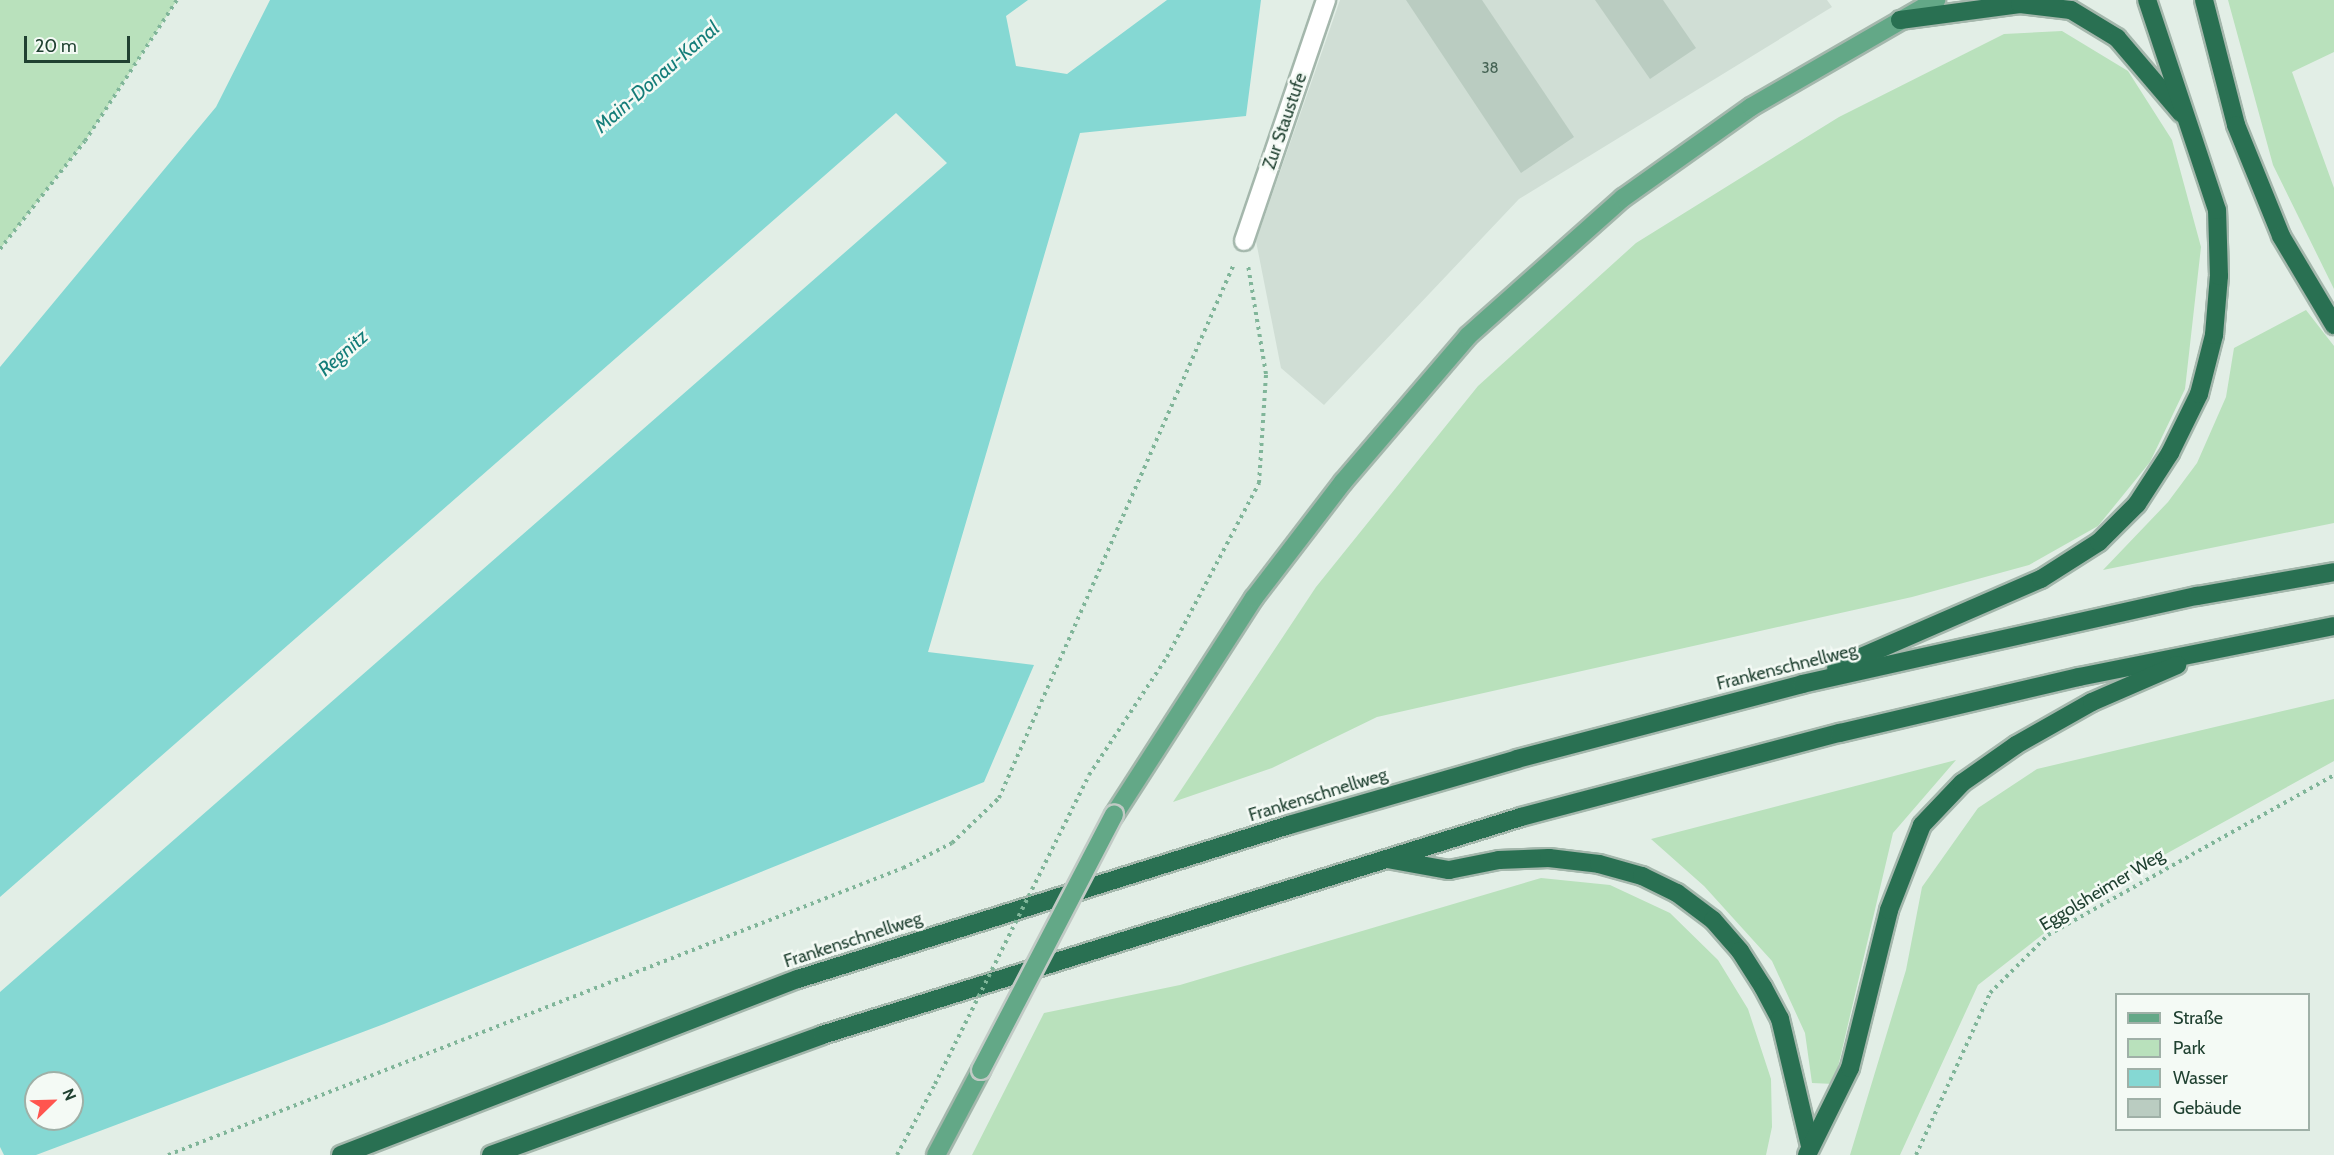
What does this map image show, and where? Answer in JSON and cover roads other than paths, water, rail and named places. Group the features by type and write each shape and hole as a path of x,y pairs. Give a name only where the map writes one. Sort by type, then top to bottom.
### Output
{"highway":[{"path":"1802,684 2041,579 2099,542 2137,504 2170,453 2199,394 2214,335 2219,276 2217,210 2147,0"},
{"path":"2204,0 2235,125 2281,236 2334,325"},
{"path":"1900,20 2020,4 2071,10 2117,38 2188,121"},
{"name":"Frankenschnellweg","path":"341,1155 798,979 1289,825 1517,759 1802,684 2197,596 2334,572"},
{"path":"491,1155 822,1035 1521,817 1840,733 2212,650 2334,626"},
{"path":"1808,1150 1850,1068 1889,910 1922,825 1962,783 2016,745 2092,702 2212,650"},
{"path":"1382,859 1449,870 1499,861 1549,858 1609,867 1642,876 1677,893 1713,920 1740,951 1780,1019 1808,1150"}],"main road":[{"path":"936,1155 1114,814 1254,598 1343,482 1468,336 1623,198 1751,107 1936,0"}],"street":[{"name":"Zur Staustufe","path":"1244,241 1326,0"}],"water":[{"path":"270,0 1028,0 1006,16 1016,66 1067,74 1167,0 1261,0 1246,116 1080,133 928,652 1034,665 984,782 384,1024 36,1155 4,1155 0,1147 0,992 947,163 896,113 0,897 0,367 216,107"}],"water label":[{"name":"Main-Donau-Kanal","path":"657,77"},
{"name":"Regnitz","path":"343,353"}]}
